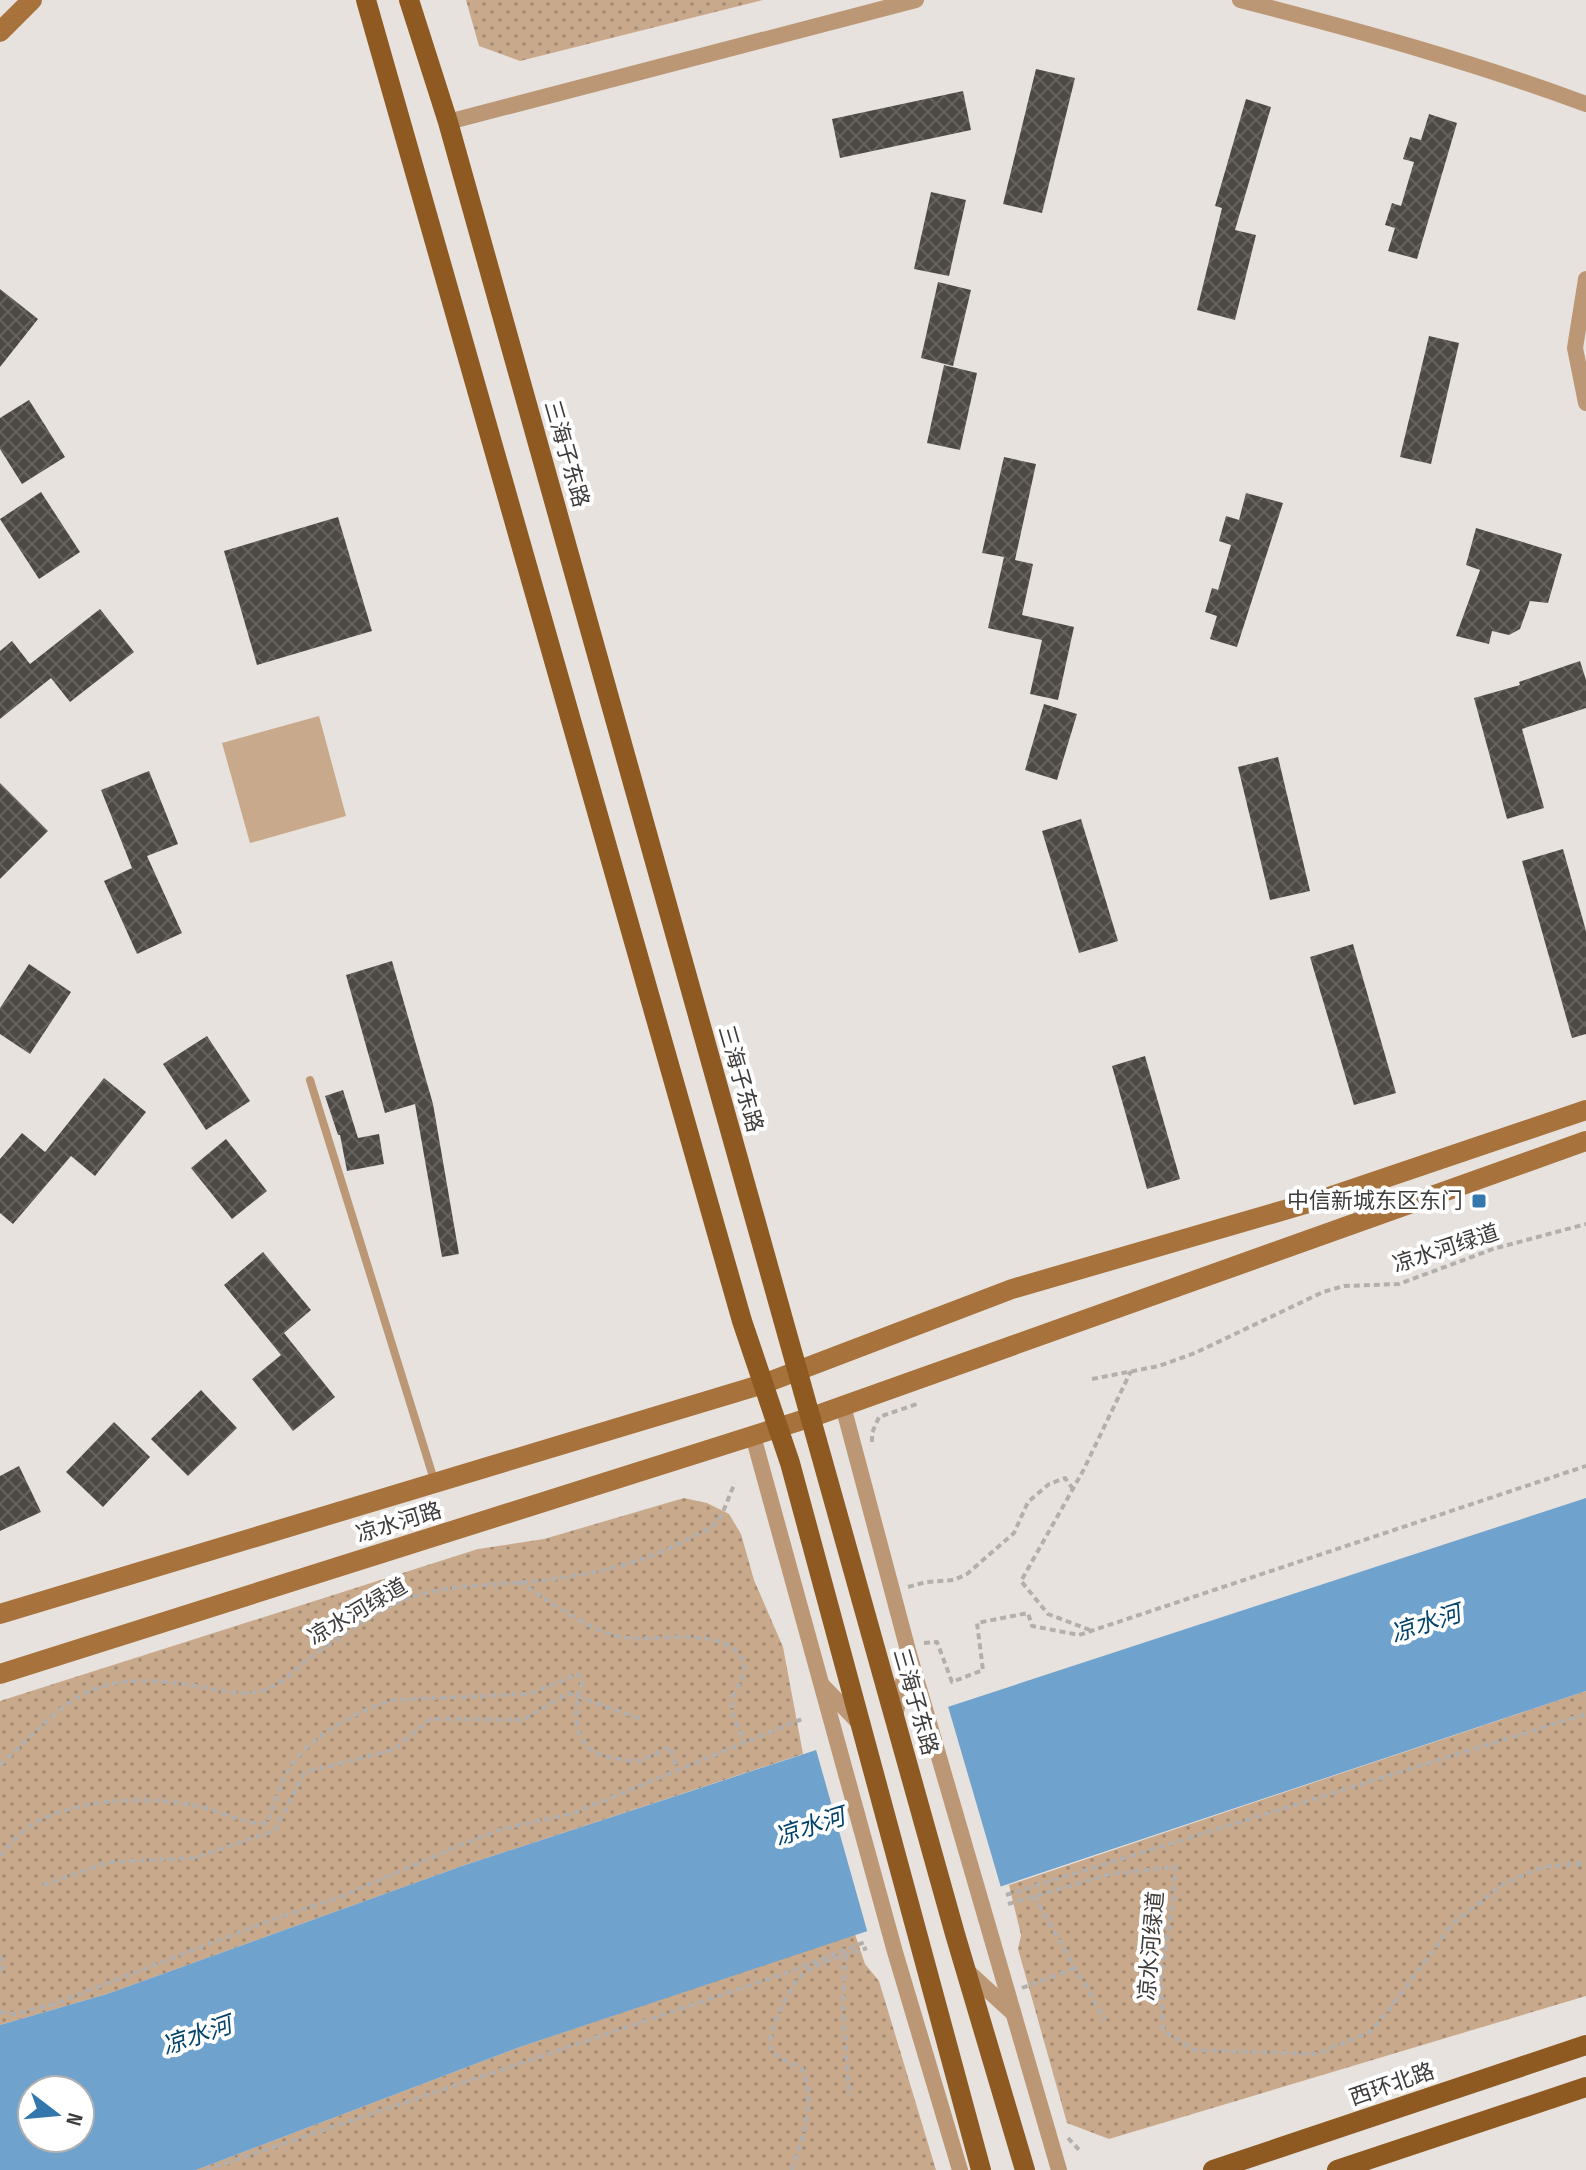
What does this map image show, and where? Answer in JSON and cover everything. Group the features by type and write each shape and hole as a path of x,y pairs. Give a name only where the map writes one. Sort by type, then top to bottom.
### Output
{"main road":[{"path":"366,0 742,1321 778,1428 831,1691 860,1724 981,2170"},
{"name":"三海子东路","path":"409,0 448,122 797,1373 901,1676 895,1716 1025,2170"},
{"name":"西环北路","path":"1213,2170 1586,2045"},
{"path":"1337,2170 1586,2087"}],"street":[{"path":"0,32 32,0"},
{"path":"448,122 916,0"},
{"path":"1240,0 1526,81 1586,104"},
{"path":"1586,279 1575,348 1586,403"},
{"name":"凉水河路","path":"0,1614 763,1384 1012,1289 1326,1198 1586,1110"},
{"name":"凉水河路","path":"0,1674 812,1417 1586,1141"},
{"path":"843,1406 916,1653 901,1676 988,1924 1059,2170"},
{"path":"753,1436 831,1691 895,1952 960,2170"},
{"path":"966,1970 1015,2014"},
{"path":"906,1989 945,2037"}],"lane":[{"path":"310,1080 435,1484"}],"path":[{"name":"凉水河绿道","path":"1092,1379 1159,1366 1195,1353 1323,1292 1344,1286 1399,1284 1493,1249 1586,1224"},
{"path":"1090,1630 1048,1614 1021,1581 1073,1489 1131,1371"},
{"path":"873,1446 872,1433 879,1417 920,1403"},
{"path":"916,1653 920,1644 932,1640 937,1642 952,1682 983,1670 977,1623 1028,1613 1032,1626 1079,1635 1586,1466"},
{"path":"908,1587 954,1580 967,1574 1014,1533 1028,1502 1049,1484 1065,1478 1073,1489"},
{"name":"凉水河绿道","path":"0,1765 70,1701 90,1689 125,1681 153,1680 257,1692 271,1688 310,1658 405,1599 451,1588 552,1579 602,1570 669,1549 716,1523 735,1483"},
{"path":"517,1581 606,1634 629,1638 683,1636 714,1640 731,1648 743,1662 743,1677 733,1697 733,1715 745,1743"},
{"path":"942,1671 948,1667"},
{"path":"0,1856 35,1823 66,1810 117,1801 177,1801 253,1824 267,1823 291,1766 306,1748 375,1704 394,1700 529,1694 578,1674 583,1680 577,1731 583,1744 600,1755 623,1760 640,1760 670,1747 678,1771"},
{"path":"43,1885 109,1862 194,1858 274,1831 305,1772 393,1750 430,1719 523,1720 568,1693 641,1719"},
{"path":"1006,1895 1586,1714"},
{"path":"0,2012 14,2014 51,2005 271,1920 340,1897 502,1829 574,1813 802,1719"},
{"name":"凉水河绿道","path":"1008,1904 1110,1874 1175,1867 1161,1976 1163,2030 1194,2050 1317,2054 1370,2032 1453,1923 1505,1883 1543,1867 1586,1863"},
{"path":"1034,1896 1105,2020"},
{"path":"206,2170 783,1974 865,1942"},
{"path":"792,2170 809,2109 809,2083 801,2067 777,2057 770,2037 788,1992 803,1973 867,1948"},
{"path":"845,1955 843,2008 849,2096"},
{"path":"0,1956 3,1963 0,1976"},
{"path":"1022,1988 1075,1968"}],"shaded area":[{"path":"466,0 763,0 520,61 479,46"},
{"path":"319,716 346,816 250,843 222,743"},
{"path":"684,1498 707,1503 729,1514 741,1534 754,1580 783,1647 803,1754 462,1866 107,1994 0,2025 0,1701 478,1549 544,1539"},
{"path":"1586,1691 1586,1996 1109,2139 1067,2123 1018,1949 1021,1935 1009,1885"},
{"path":"855,1934 865,1964 879,1981 936,2170 196,2170 520,2047"}],"water":[{"name":"凉水河","path":"1586,1498 1586,1691 520,2047 196,2170 0,2170 0,2025 107,1994 462,1866"}],"pier":[{"path":"947,1703 1002,1891 868,1934 815,1746"}],"building":[{"path":"1036,69 1075,78 1042,213 1003,204"},
{"path":"963,91 971,130 840,158 832,119"},
{"path":"1246,99 1271,107 1235,230 1256,235 1235,320 1197,310 1222,208 1215,206"},
{"path":"1429,114 1457,123 1417,259 1388,251 1395,228 1385,225 1392,203 1401,206 1414,162 1403,159 1410,137 1421,140"},
{"path":"931,192 966,200 949,276 914,269"},
{"path":"938,282 971,290 953,366 921,358"},
{"path":"0,289 38,319 0,367"},
{"path":"1429,336 1459,343 1431,464 1400,457"},
{"path":"944,365 977,373 960,450 927,443"},
{"path":"29,400 65,457 22,484 0,449 0,418"},
{"path":"1004,457 1036,464 1015,560 1033,564 1022,615 1074,627 1058,700 1030,694 1042,640 988,628 1004,557 982,553"},
{"path":"41,492 80,552 39,579 0,519"},
{"path":"1246,493 1283,503 1237,647 1210,639 1217,616 1205,612 1212,588 1218,590 1231,545 1219,541 1226,516 1239,520"},
{"path":"338,517 372,631 257,665 224,551"},
{"path":"1476,528 1562,554 1548,603 1530,601 1520,629 1509,635 1492,631 1489,644 1456,636 1480,570 1466,565"},
{"path":"100,609 134,652 70,702 51,678 0,719 0,651 12,641 30,664"},
{"path":"1580,661 1586,680 1586,708 1522,729 1544,808 1507,819 1474,698 1520,685 1519,682"},
{"path":"1044,704 1077,714 1057,780 1025,770"},
{"path":"1278,757 1310,891 1270,900 1238,767"},
{"path":"149,771 178,844 147,856 182,933 137,954 104,881 132,868 101,790"},
{"path":"0,783 48,831 0,879"},
{"path":"1081,819 1118,941 1079,953 1042,831"},
{"path":"1563,849 1586,931 1586,1034 1572,1038 1522,861"},
{"path":"1353,944 1396,1093 1354,1105 1310,957"},
{"path":"392,961 433,1104 459,1254 442,1257 415,1104 385,1113 346,975"},
{"path":"29,964 71,992 30,1054 0,1034 0,1008"},
{"path":"207,1036 250,1101 206,1130 163,1064"},
{"path":"1145,1056 1180,1179 1147,1189 1112,1066"},
{"path":"104,1078 146,1112 95,1176 71,1156 13,1224 0,1213 0,1159 22,1133 45,1152"},
{"path":"343,1090 358,1138 379,1134 384,1164 347,1171 340,1135 325,1096"},
{"path":"226,1139 267,1191 232,1219 191,1168"},
{"path":"263,1252 311,1310 284,1333 335,1397 293,1431 252,1379 281,1355 224,1285"},
{"path":"201,1390 237,1428 188,1476 151,1439"},
{"path":"114,1422 150,1457 103,1507 66,1472"},
{"path":"19,1466 41,1512 0,1531 0,1476"}],"place":[{"name":"中信新城东区东门","path":"1479,1201"}]}
